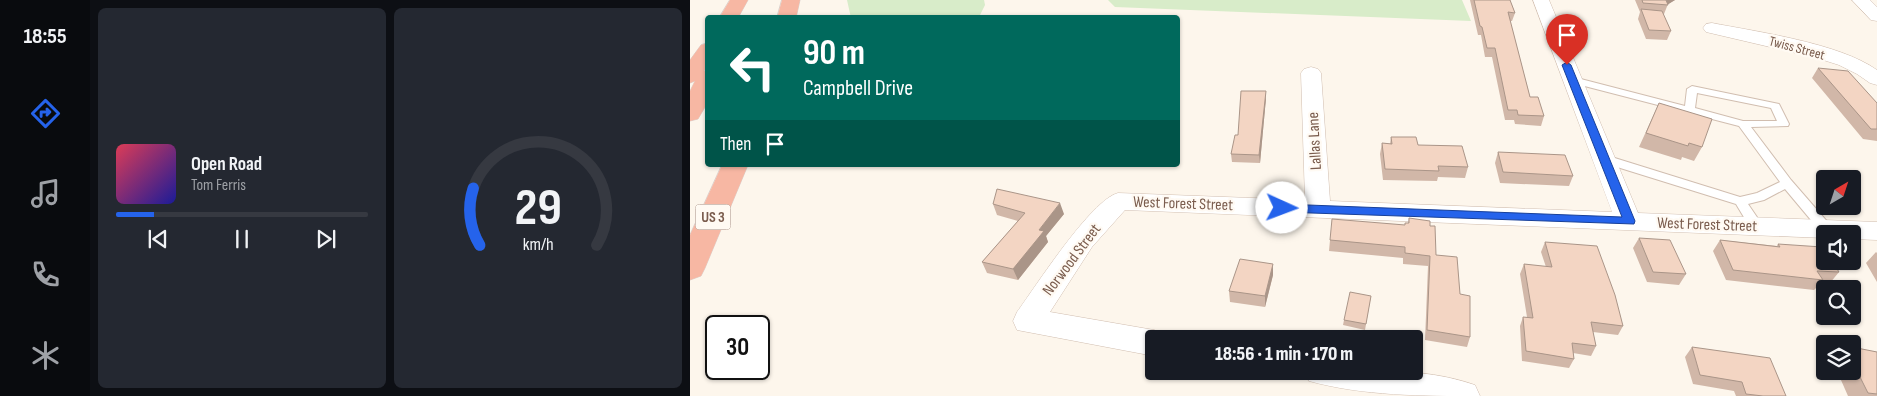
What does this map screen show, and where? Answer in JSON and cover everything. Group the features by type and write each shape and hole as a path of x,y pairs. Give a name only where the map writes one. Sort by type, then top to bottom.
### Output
{"highway":[{"path":"730,15 739,0"},
{"path":"733,15 739,0"},
{"path":"787,15 791,0"},
{"path":"690,76 705,54"},
{"path":"690,114 705,83"},
{"name":"US 3","path":"690,268 734,167"}],"street":[{"path":"1541,0 1629,221"},
{"path":"1860,0 1877,16"},
{"name":"Twiss Street","path":"1712,28 1820,53 1859,66 1877,79"},
{"name":"Lallas Lane","path":"1311,73 1318,209"},
{"name":"West Forest Street","path":"1118,201 1816,229"},
{"name":"Norwood Street","path":"1118,201 1083,240 1028,321 1145,341"},
{"name":"West Forest Street","path":"1861,230 1877,231"},
{"path":"1371,380 1463,396"}],"lane":[{"path":"1573,80 1744,124 1784,124 1776,106 1692,89 1690,110"},
{"path":"1744,124 1787,182 1823,225"},
{"path":"1605,159 1740,201 1760,198 1787,182"},
{"path":"1740,201 1756,226"}],"green space":[{"path":"847,0 984,0 985,5 980,15 850,15"},
{"path":"1108,0 1462,0 1471,21 1115,7"}],"building":[{"path":"1474,0 1510,0 1515,13 1508,12 1530,97 1538,97 1544,116 1518,115 1517,110 1508,110 1495,48 1487,48"},
{"path":"1642,0 1666,0 1668,5 1643,3"},
{"path":"1641,9 1662,11 1671,31 1649,30"},
{"path":"1818,68 1848,71 1877,103 1877,129 1871,129"},
{"path":"1241,91 1266,91 1259,155 1231,154 1235,135 1238,135"},
{"path":"1659,103 1712,119 1702,147 1689,143 1688,146 1646,133"},
{"path":"1391,137 1416,137 1418,145 1462,146 1468,167 1438,166 1439,171 1385,169 1382,143 1392,144"},
{"path":"1498,152 1565,155 1573,176 1503,172"},
{"path":"997,189 1060,203 1039,230 1044,231 1013,269 982,262 1025,213 993,204"},
{"path":"1409,218 1430,221 1430,226 1435,226 1436,255 1457,257 1460,294 1470,296 1470,337 1427,330 1430,256 1405,253 1405,247 1330,240 1332,219 1405,225 1405,223 1409,223"},
{"path":"1639,238 1670,240 1686,274 1653,272"},
{"path":"1720,240 1780,247 1778,244 1816,247 1816,270 1838,270 1839,272 1817,271 1823,280 1733,270"},
{"path":"1545,242 1597,246 1615,295 1623,326 1591,322 1596,346 1572,343 1574,359 1526,351 1523,317 1533,318 1524,264 1552,267"},
{"path":"1240,259 1273,264 1265,296 1229,291"},
{"path":"1350,292 1371,296 1366,324 1344,320"},
{"path":"1692,347 1770,358 1786,396 1746,394 1742,382 1700,375"},
{"path":"1861,349 1877,352 1877,394 1868,393 1861,379"}],"route":[{"path":"1282,208 1629,221 1567,65"}]}
